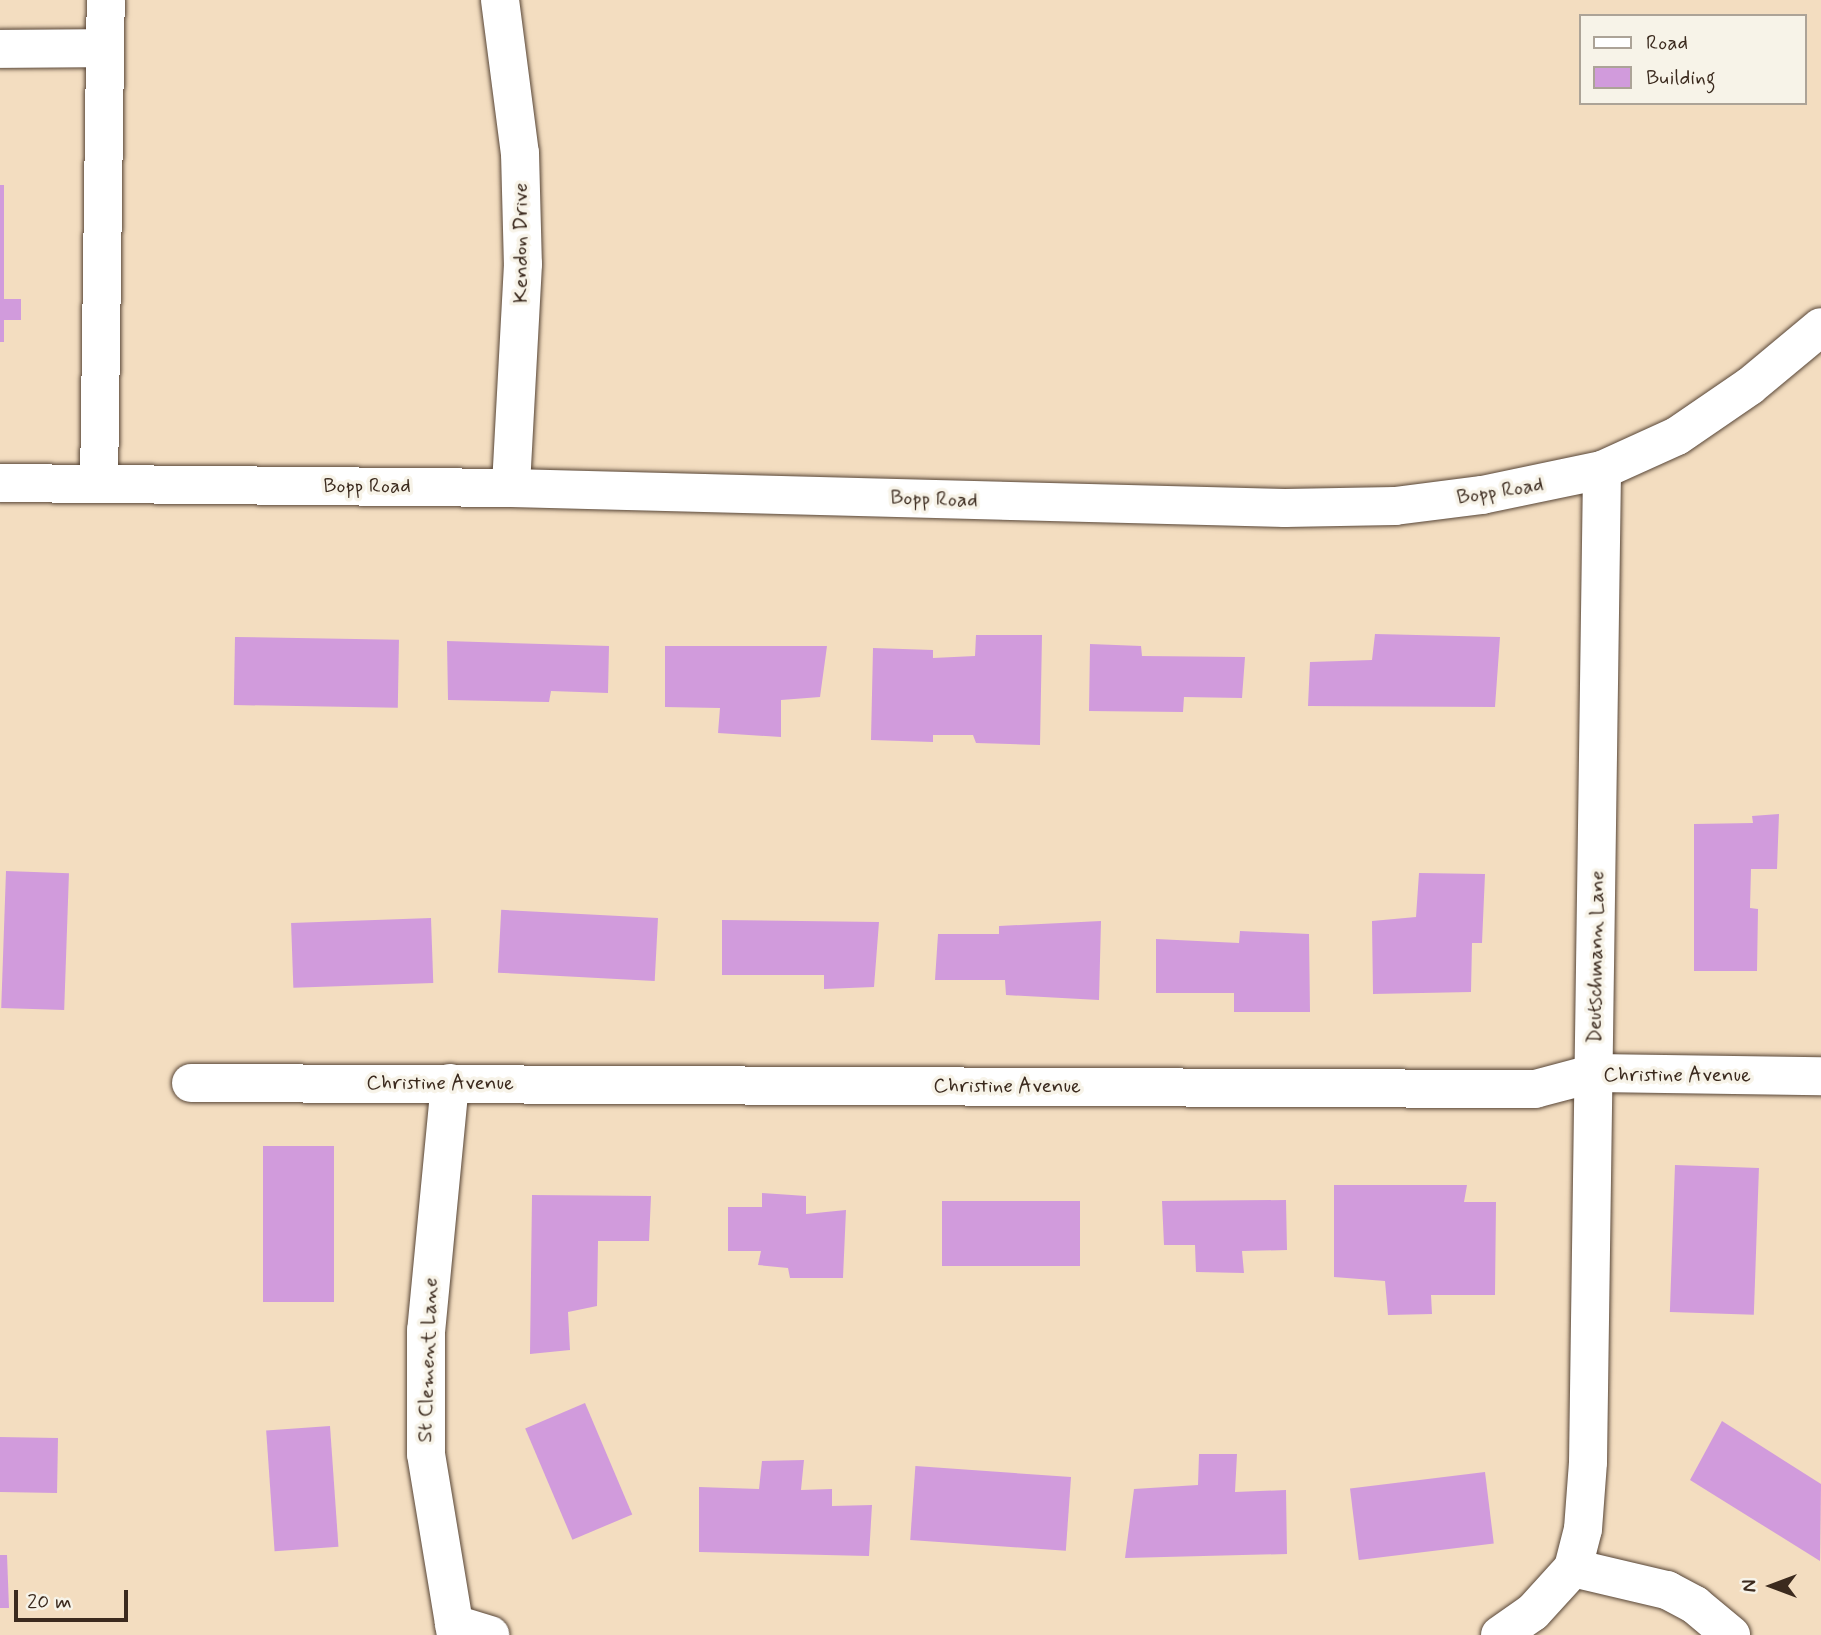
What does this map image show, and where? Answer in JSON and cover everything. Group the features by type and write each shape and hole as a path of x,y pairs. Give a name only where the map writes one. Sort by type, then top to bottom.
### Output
{"street":[{"path":"99,484 106,0"},
{"name":"Kendon Drive","path":"500,0 521,195 523,264 512,488"},
{"path":"0,49 105,48"},
{"name":"Bopp Road","path":"0,483 512,488 1298,508 1420,503 1602,470 1676,436 1750,386 1821,327"},
{"name":"Deutschmann Lane","path":"1573,1568 1583,1529 1588,1462 1602,470"},
{"name":"Christine Avenue","path":"191,1083 1535,1089 1595,1073 1821,1076"},
{"name":"St Clement Lane","path":"450,1083 426,1330 426,1454 455,1629"},
{"path":"1500,1635 1533,1612 1573,1568 1667,1590 1695,1605 1731,1635"},
{"path":"455,1629 490,1635"}],"building":[{"path":"0,185 4,185 4,299 21,299 21,320 4,320 4,342 0,342"},
{"path":"1375,634 1500,637 1495,707 1308,706 1310,662 1372,660"},
{"path":"976,635 1042,635 1040,745 976,743 973,735 933,735 933,742 871,740 873,648 933,650 933,658 975,656"},
{"path":"235,637 399,640 398,708 234,705"},
{"path":"447,641 609,646 608,693 551,691 549,702 448,700"},
{"path":"1090,644 1141,646 1142,656 1245,657 1242,698 1184,697 1183,712 1089,711"},
{"path":"665,646 827,646 820,697 781,700 781,737 718,733 720,708 665,707"},
{"path":"1779,814 1777,869 1751,869 1750,908 1758,909 1757,971 1694,971 1694,824 1753,823 1752,816"},
{"path":"6,871 69,873 64,1010 1,1008"},
{"path":"1419,873 1485,874 1482,943 1472,943 1471,992 1373,994 1372,921 1416,917"},
{"path":"501,910 658,918 655,981 498,973"},
{"path":"431,918 433,983 293,988 291,923"},
{"path":"722,920 879,922 874,987 824,989 824,975 722,975"},
{"path":"1101,921 1099,1000 1006,995 1005,980 935,980 938,934 999,934 999,926"},
{"path":"1240,931 1309,934 1310,1012 1234,1012 1234,993 1156,993 1156,939 1239,943"},
{"path":"263,1146 334,1146 334,1302 263,1302"},
{"path":"1675,1165 1759,1168 1754,1315 1670,1312"},
{"path":"1334,1185 1467,1185 1464,1202 1496,1202 1495,1295 1431,1295 1432,1314 1388,1315 1385,1281 1334,1277"},
{"path":"762,1193 806,1196 806,1214 846,1210 843,1278 790,1278 788,1268 758,1265 761,1251 728,1251 728,1207 762,1207"},
{"path":"532,1195 651,1196 649,1241 598,1241 597,1306 568,1312 570,1350 530,1354"},
{"path":"1286,1200 1287,1250 1242,1251 1244,1273 1196,1272 1195,1245 1164,1245 1162,1201"},
{"path":"942,1201 1080,1201 1080,1266 942,1266"},
{"path":"585,1403 632,1514 572,1540 525,1428"},
{"path":"1722,1421 1821,1484 1820,1561 1690,1480"},
{"path":"330,1426 338,1547 275,1551 266,1430"},
{"path":"0,1437 58,1438 57,1493 0,1492"},
{"path":"1199,1454 1237,1454 1235,1492 1286,1490 1287,1554 1125,1558 1134,1489 1198,1485"},
{"path":"804,1460 801,1490 832,1489 832,1506 872,1505 869,1556 699,1552 699,1487 759,1489 762,1461"},
{"path":"915,1466 1071,1477 1066,1551 910,1540"},
{"path":"1485,1472 1494,1543 1359,1560 1350,1489"},
{"path":"0,1555 7,1555 9,1608 0,1608"}]}
